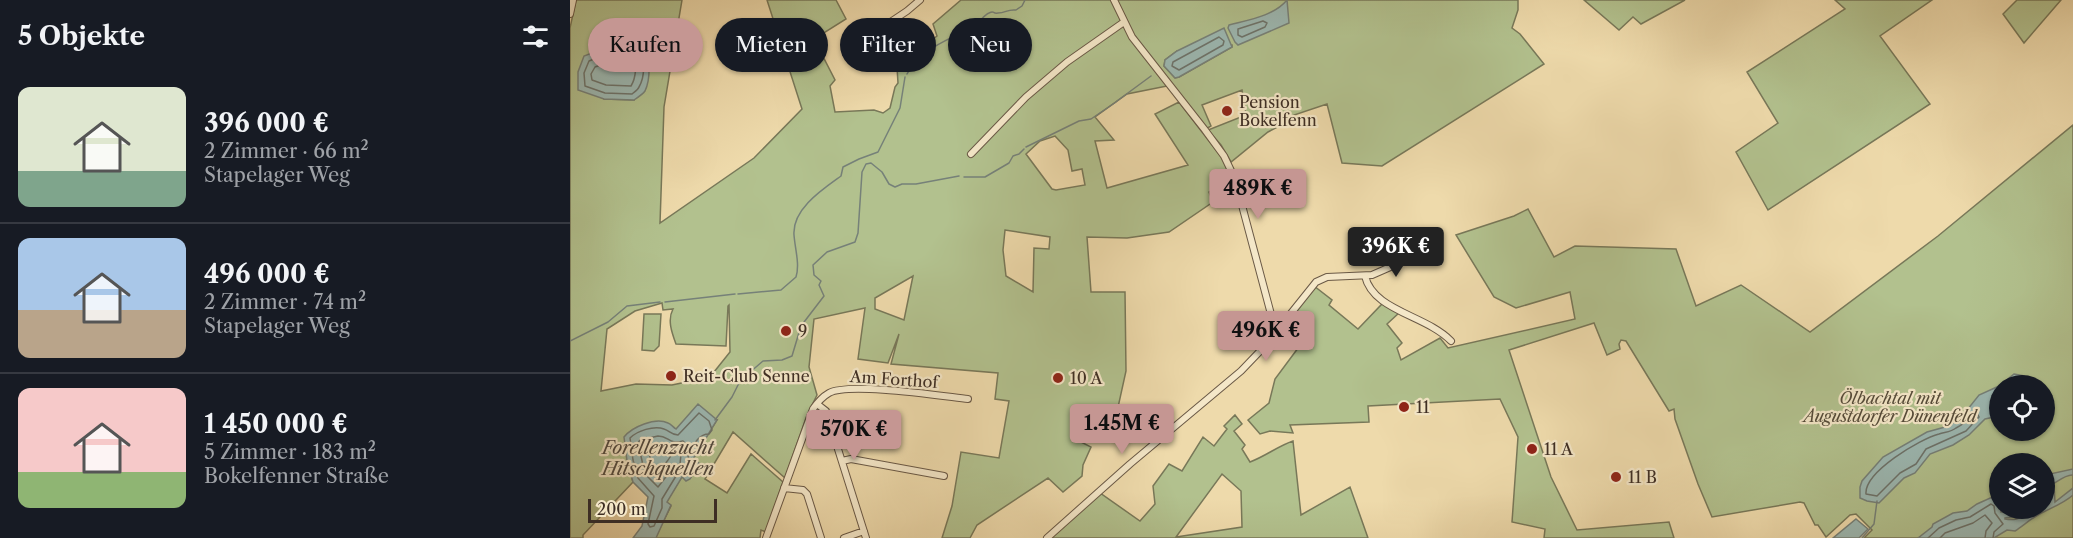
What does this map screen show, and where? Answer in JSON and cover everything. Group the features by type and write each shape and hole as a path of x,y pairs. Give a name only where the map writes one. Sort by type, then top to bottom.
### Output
{"street":[{"path":"570,14 573,0"},
{"path":"896,18 920,0"},
{"path":"1114,0 1132,37 1205,130 1235,179 1272,318 1279,328"},
{"path":"971,154 1026,97 1067,62 1124,22"},
{"path":"1047,538 1130,464 1234,378 1264,347 1316,282 1327,277 1372,275 1420,254"},
{"path":"1365,276 1370,289 1382,302 1430,324 1443,332 1451,341"},
{"name":"Am Forthof","path":"819,401 830,392 853,387 968,399"},
{"path":"766,538 813,410 819,401 826,411 865,535 844,538"},
{"path":"842,461 851,459 945,476"},
{"path":"784,488 803,490 807,494 821,538"}],"green space":[{"path":"576,0 682,0 679,18 588,18 588,72 605,72 604,99 634,100 627,72 670,72 664,107 660,223 754,158 802,109 790,72 828,72 828,66 835,80 830,86 835,112 874,110 883,113 890,108 898,83 897,72 936,72 936,21 961,0 1113,0 1122,21 1167,86 1127,94 1095,117 1114,140 1095,141 1107,188 1188,165 1155,114 1179,102 1222,158 1232,179 1209,192 1213,202 1169,232 1127,238 1087,237 1091,292 1125,292 1126,371 1115,421 1078,418 1079,441 1091,447 1083,465 1082,476 1063,492 1048,478 977,525 970,538 942,538 952,506 961,452 999,458 1009,401 995,399 998,373 891,364 899,334 888,363 858,359 865,308 814,319 809,367 817,395 807,415 785,478 733,432 705,479 727,493 751,454 783,482 766,532 761,530 760,538 655,538 671,506 666,502 717,420 675,430 627,461 633,482 583,535 583,538 570,538 570,28","holes":["1055,136 1068,150 1072,171 1082,169 1085,185 1052,189 1026,154 1040,141","1005,230 1050,237 1049,249 1034,248 1033,292 1006,276 1003,250","913,276 904,320 875,309 875,298","662,303 663,310 673,309 670,322 676,344 726,346 729,305 730,352 710,377 672,385 636,384 601,391 607,329 635,311"]},
{"path":"767,0 836,0 845,18 840,18 840,23 828,30 828,18 773,18"},
{"path":"1117,0 1518,0 1518,10 1512,28 1520,34 1544,64 1382,166 1342,163 1327,104 1291,116 1289,121 1268,132 1231,162 1221,145 1208,130 1246,115 1242,90 1202,105 1211,126 1206,129 1134,35","holes":["1232,45 1179,77 1175,78 1164,66 1165,60 1177,51"]},
{"path":"1584,0 1685,0 1641,24 1633,17 1619,30"},
{"path":"1835,0 1932,0 1880,36 1930,104 1768,210 1736,152 1778,123 1747,72 1845,9"},
{"path":"2017,0 2061,0 2024,43 2003,14"},
{"name":"Ölbachtal mit Augustdorfer Dünenfeld","path":"2073,125 2073,538 1864,538 1872,530 1856,514 1850,515 1826,537 1818,525 1815,525 1804,503 1800,502 1712,517 1675,419 1674,409 1669,411 1626,341 1621,340 1620,349 1607,355 1594,323 1509,350 1551,477 1577,530 1669,522 1674,538 1544,538 1545,529 1512,522 1518,437 1500,399 1368,406 1369,422 1290,425 1293,433 1270,431 1260,434 1248,420 1269,403 1275,379 1304,340 1286,325 1314,286 1332,300 1329,305 1358,329 1382,304 1400,312 1387,324 1402,343 1397,348 1401,360 1440,338 1448,348 1575,319 1570,292 1516,308 1494,297 1456,235 1514,216 1528,209 1554,257 1575,246 1676,249 1696,306 1741,285 1810,332 1938,236"},
{"path":"644,314 661,314 659,346 654,351 642,350"},
{"path":"1235,415 1242,424 1234,431 1245,445 1242,449 1250,462 1293,441 1301,515 1350,487 1368,538 1050,538 1100,493 1140,521 1155,504 1153,486 1169,464 1182,471 1203,437 1214,446 1227,429 1224,426","holes":["1222,474 1241,491 1242,527 1176,537"]}],"water":[{"path":"1287,0 1289,23 1238,45 1235,42 1228,28 1229,25 1268,14"},
{"path":"1224,28 1232,47 1179,77 1175,78 1164,66 1165,60 1177,51"},
{"path":"588,54 588,72 649,72 644,92 634,100 604,99 578,90 578,72 584,56"},
{"path":"1989,390 1989,418 1953,445 1930,454 1915,473 1904,478 1879,503 1860,498 1862,481 1883,457 1927,432 1945,427 1960,419 1979,395"},
{"name":"Forellenzucht Hitschquellen","path":"698,404 717,420 693,459 700,464 690,479 686,481 682,477 667,502 671,505 656,538 633,538 642,526 648,497 633,482 624,437 650,422 663,421 676,429"},
{"path":"2073,469 2073,475 2055,483 2055,473"},
{"path":"2073,488 2073,495 2055,506 2055,502"},
{"path":"1989,499 1989,519 2032,519 2015,531 2007,530 1994,538 1918,538 1933,524 1953,513 1967,511"},
{"path":"1856,519 1868,529 1859,538 1833,538"}],"waterway":[{"path":"907,74 920,57 937,45 975,25 985,15 992,12 1016,10 1025,0"},
{"path":"1117,101 1151,76"},
{"path":"738,294 781,290 796,277 794,235 798,217 810,201 841,176 843,167 878,152 900,108 905,77"},
{"path":"1026,147 1079,121 1091,119 1116,102"},
{"path":"964,177 985,177 1009,163 1013,156 1024,149"},
{"path":"742,379 763,361 782,360 792,356 801,326 824,296 819,285 821,281 814,275 813,265 827,252 855,242 858,233 862,172 866,164 871,163 882,172 889,184 895,187 959,176"},
{"path":"665,302 735,294"},
{"path":"570,341 608,322 627,306 660,302"},
{"path":"715,420 739,383"},
{"path":"1862,538 1874,524 1877,501"}],"place":[{"name":"Pension Bokelfenn","path":"1227,111"},
{"name":"9","path":"786,331"},
{"name":"Reit-Club Senne","path":"671,376"},
{"name":"10 A","path":"1058,378"},
{"name":"11","path":"1404,407"},
{"name":"11 A","path":"1532,449"},
{"name":"11 B","path":"1616,477"}]}
